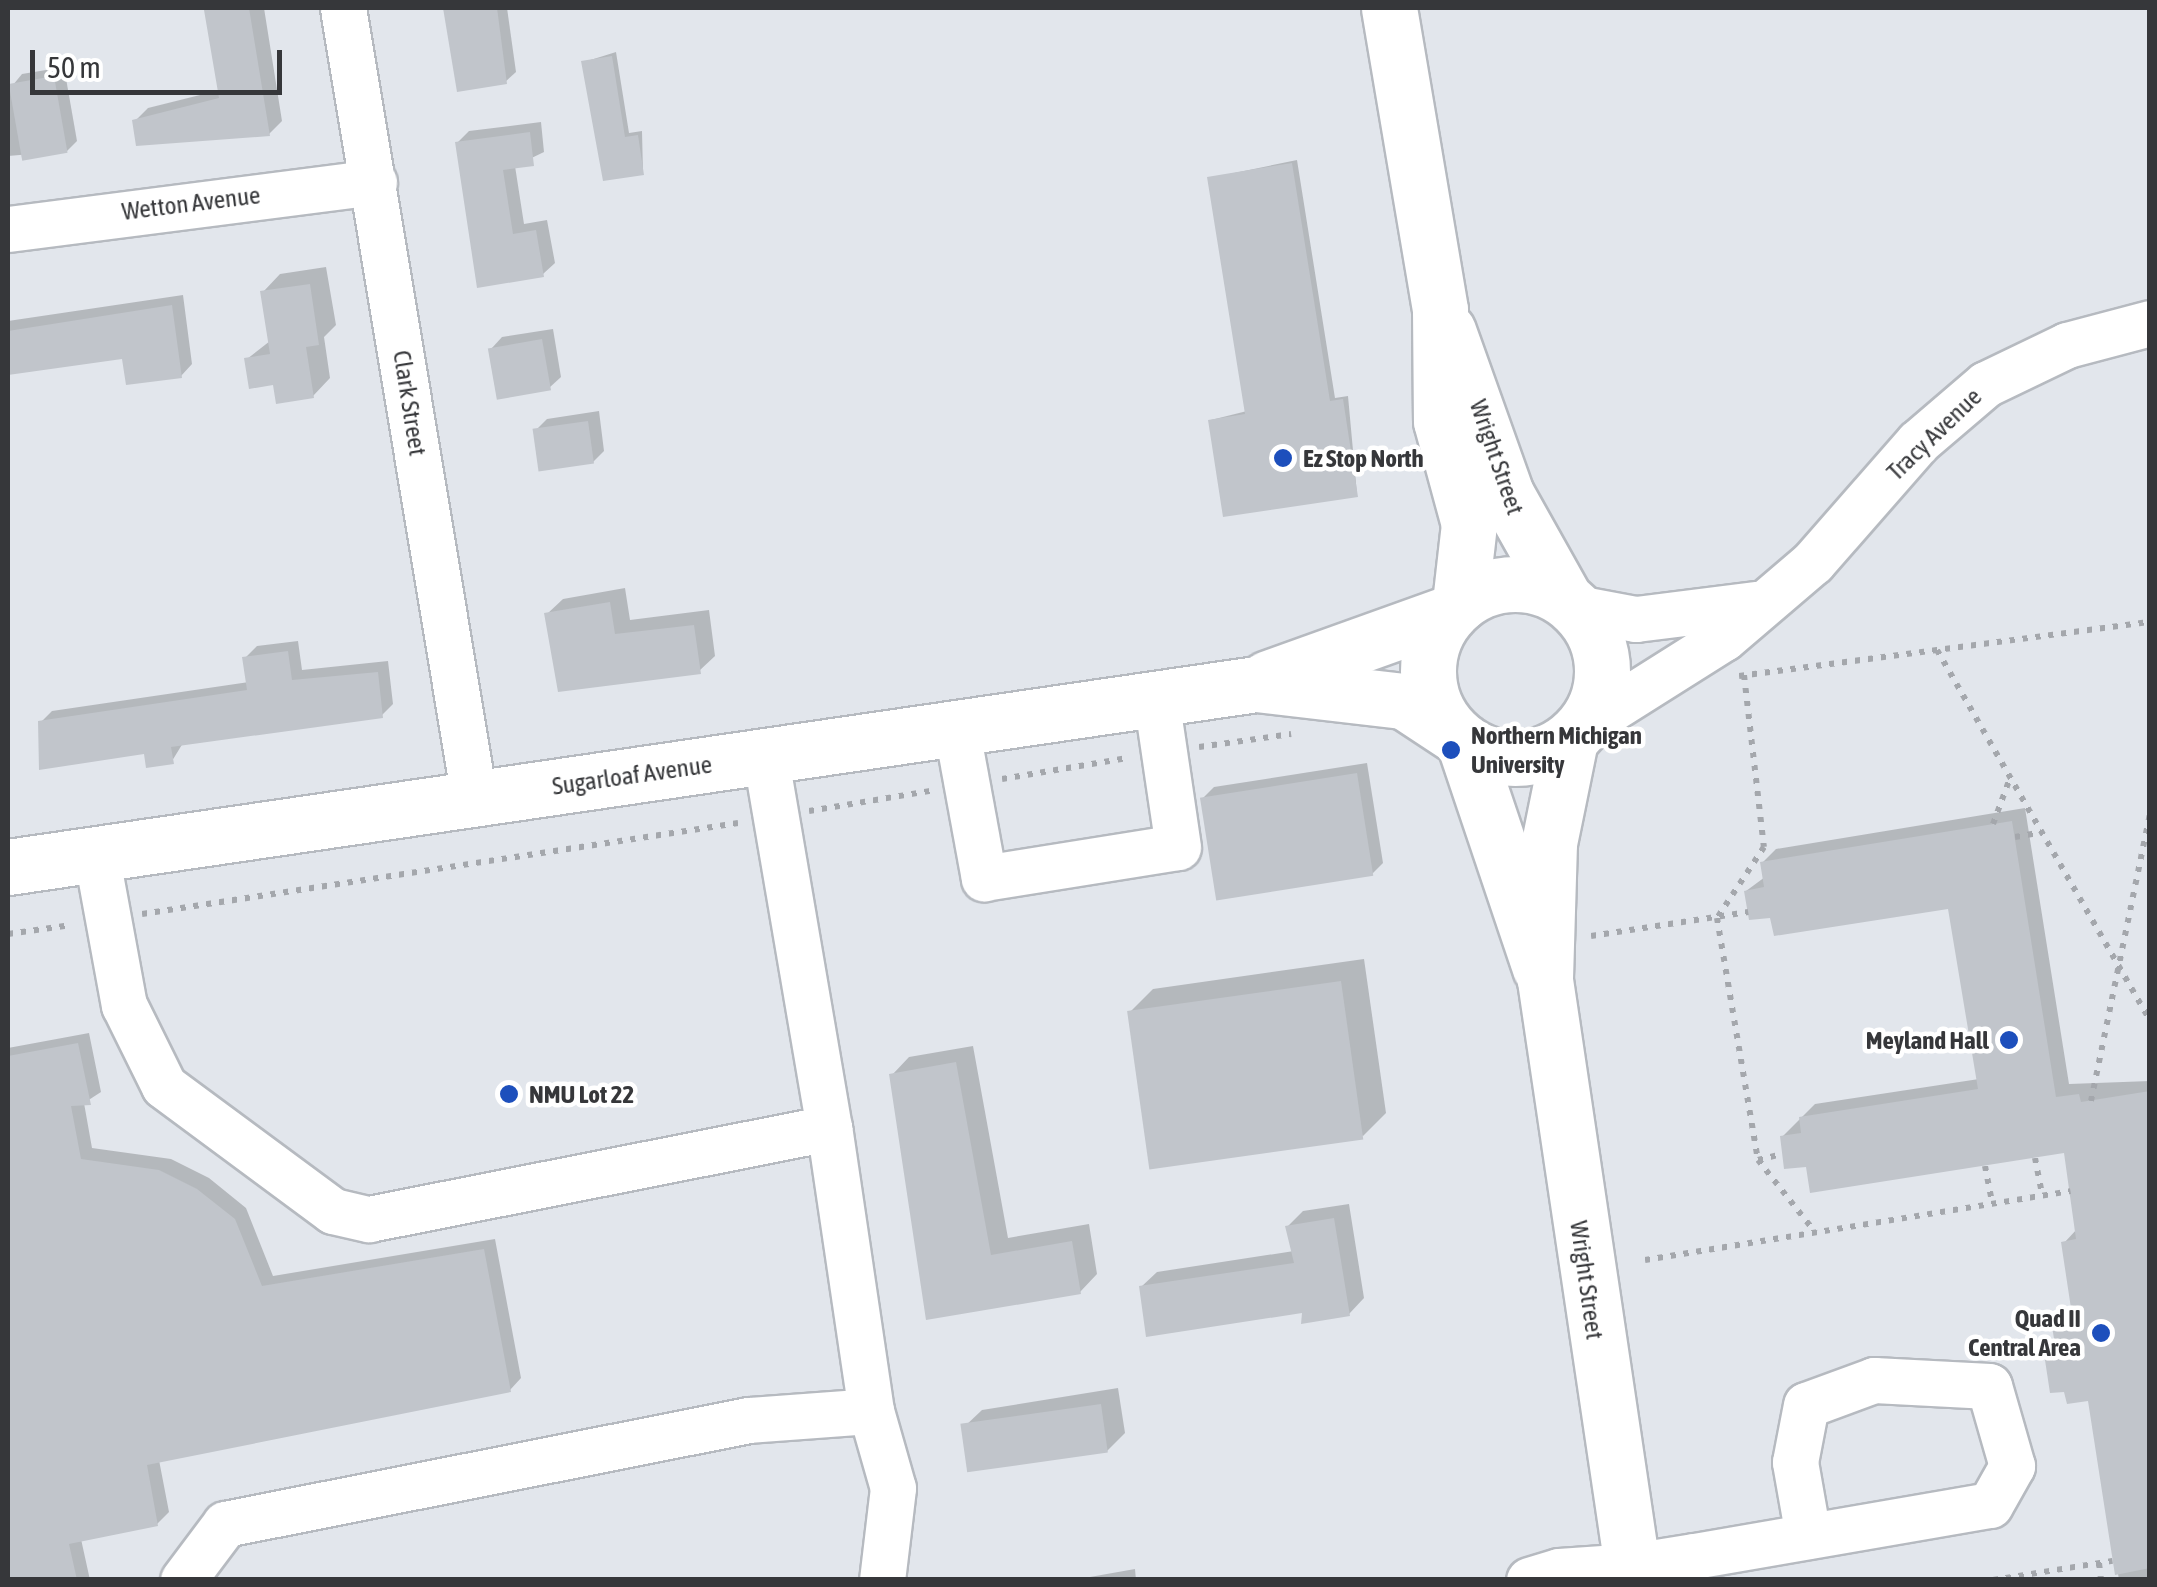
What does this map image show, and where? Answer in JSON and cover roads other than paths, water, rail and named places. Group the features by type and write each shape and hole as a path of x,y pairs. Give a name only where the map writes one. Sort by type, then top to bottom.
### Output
{"main road":[{"name":"Wright Street","path":"1389,8 1440,310 1440,420 1469,524 1455,608"},
{"name":"Wright Street","path":"1440,310 1506,494 1571,604"},
{"path":"1510,584 1571,604 1594,631 1603,673 1577,733 1527,759 1459,738 1428,678 1455,608 1510,584"},
{"name":"Sugarloaf Avenue","path":"8,867 1256,684 1455,608"},
{"name":"Sugarloaf Avenue","path":"1256,684 1404,701 1459,738"},
{"name":"Wright Street","path":"1577,733 1549,843 1544,980 1633,1572"},
{"name":"Wright Street","path":"1459,738 1544,980"}],"street":[{"name":"Clark Street","path":"343,8 474,798"},
{"name":"Wetton Avenue","path":"8,229 374,182"},
{"name":"Tracy Avenue","path":"1577,733 1724,638 1758,604 1813,562 1918,442 1986,384 2067,345 2150,323"},
{"path":"1571,604 1636,619 1758,604"},
{"path":"956,726 984,878 1178,847 1156,698"},
{"path":"765,755 829,1128 872,1411 893,1488 882,1580"},
{"path":"96,853 124,1005 164,1086 332,1211 369,1219 829,1128"},
{"path":"1529,1580 1633,1572 1808,1536 1990,1505 2012,1466 1989,1386 1874,1380 1806,1406 1796,1462 1808,1536"},
{"path":"183,1580 225,1524 749,1420 872,1411"}],"place":[{"name":"Ez Stop North","path":"1283,458"},
{"name":"Northern Michigan University","path":"1451,750"},
{"name":"Meyland Hall","path":"2009,1040"},
{"name":"NMU Lot 22","path":"509,1094"},
{"name":"Quad II Central Area","path":"2101,1333"}]}
